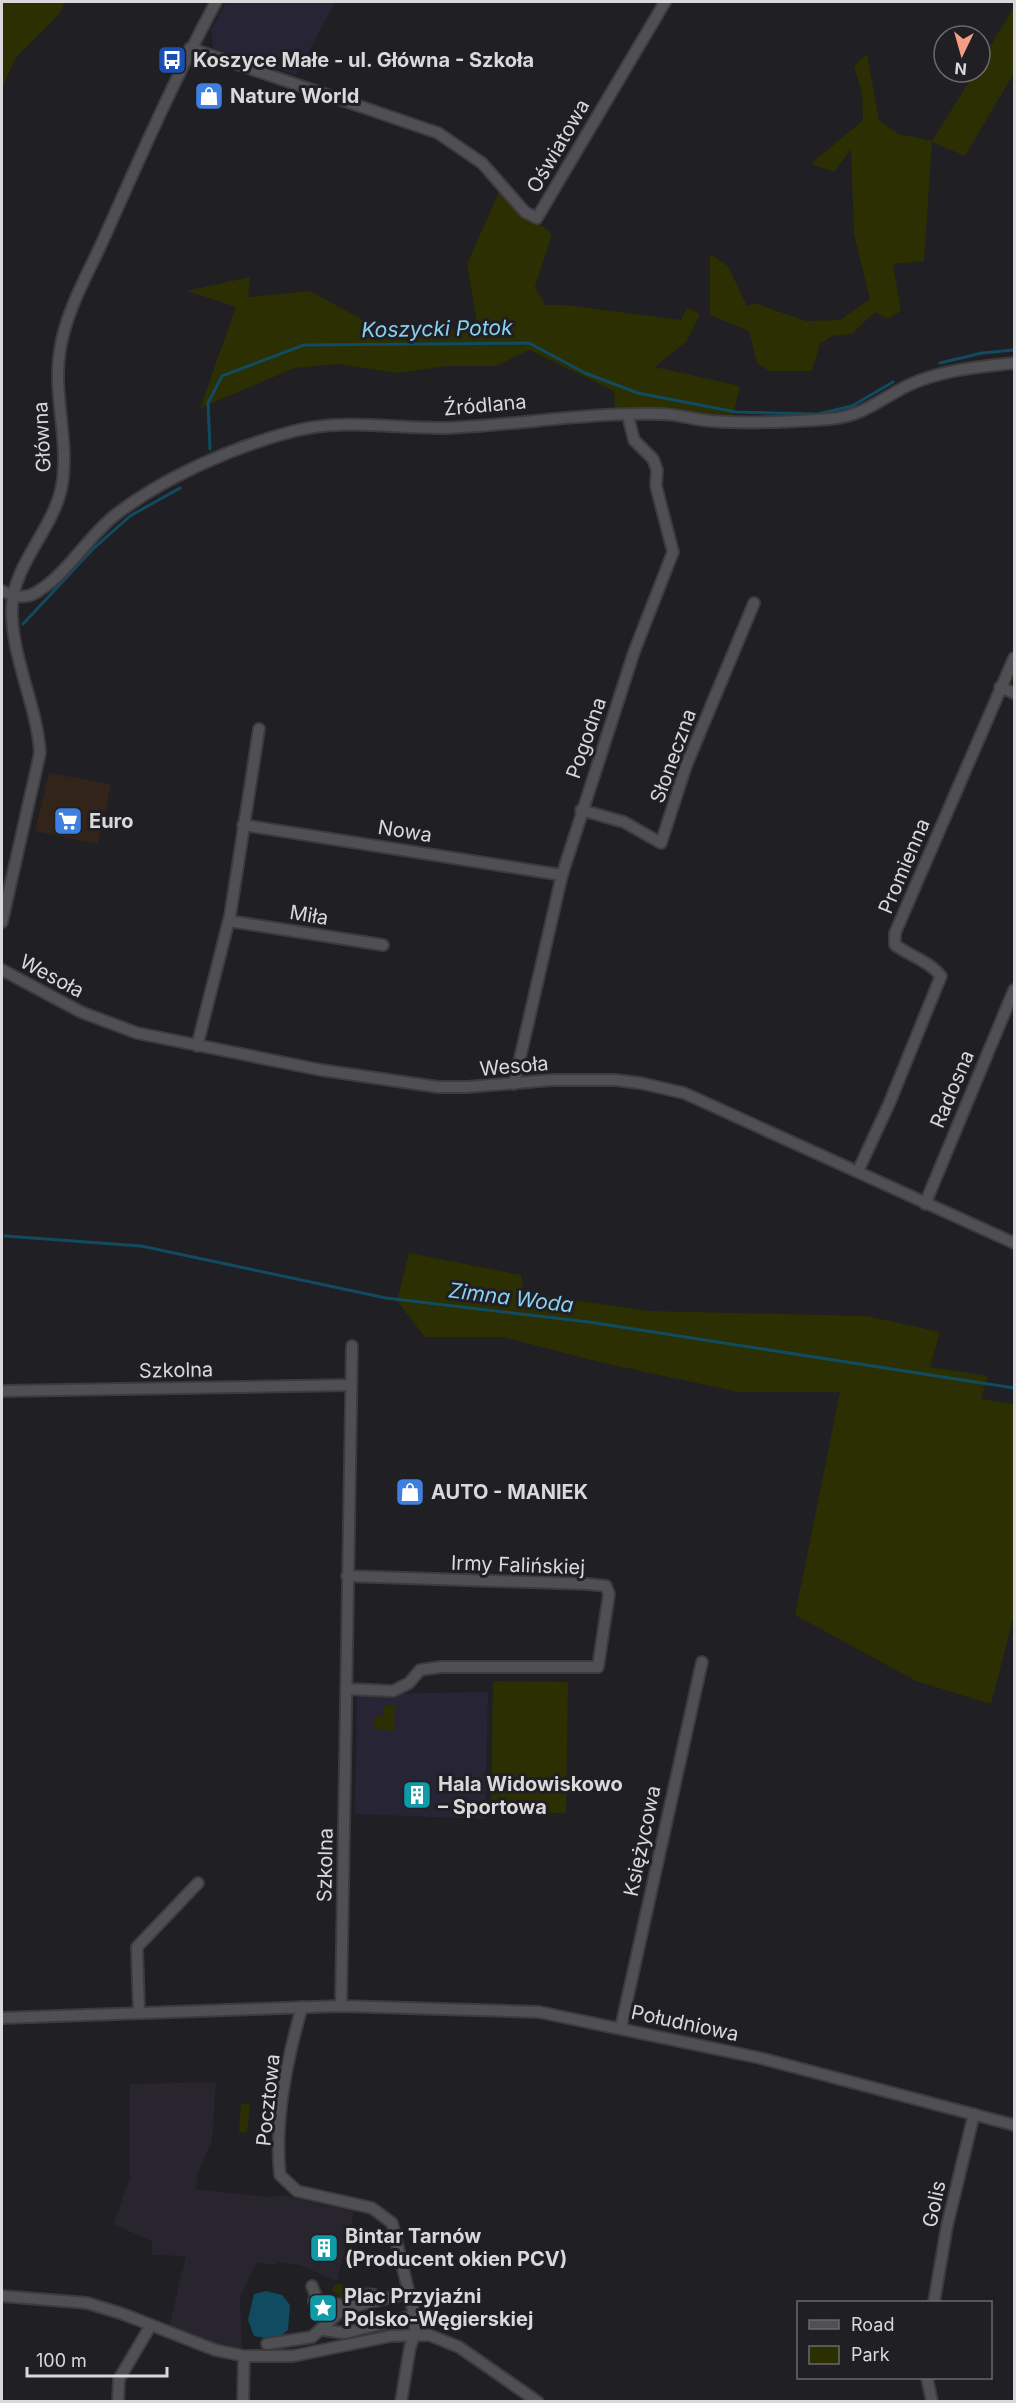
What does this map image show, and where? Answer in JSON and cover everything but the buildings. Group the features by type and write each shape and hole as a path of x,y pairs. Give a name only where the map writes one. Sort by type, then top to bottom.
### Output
{"street":[{"name":"Główna","path":"2,922 40,753 39,728 14,633 13,597 20,574 54,513 63,480 64,455 57,377 60,349 67,322 190,48 216,2"},
{"name":"Oświatowa","path":"190,48 438,133 482,162 525,212 537,219 665,2"},
{"name":"Źródlana","path":"13,597 36,593 60,574 112,518 148,494 224,454 259,440 305,428 342,425 448,428 576,415 663,414 710,421 834,418 868,410 909,385 949,373 1014,363"},
{"name":"Pogodna","path":"514,1084 562,874 581,810 634,652 673,552 656,486 657,470 653,459 634,440 628,416"},
{"path":"2,591 13,597"},
{"name":"Słoneczna","path":"581,810 624,822 661,843 686,766 754,603"},
{"name":"Promienna","path":"858,1171 889,1104 941,976 933,965 909,955 895,945 895,933 1014,658"},
{"path":"1000,687 1014,693"},
{"path":"197,1046 229,921 259,729"},
{"name":"Nowa","path":"243,825 562,874"},
{"name":"Miła","path":"229,921 383,945"},
{"name":"Wesoła","path":"2,970 81,1012 136,1033 367,1078 423,1086 467,1087 552,1080 615,1080 684,1093 1014,1244"},
{"name":"Radosna","path":"924,1204 1014,990"},
{"name":"Szkolna","path":"341,2006 352,1346"},
{"name":"Szkolna","path":"2,1391 351,1385"},
{"name":"Irmy Falińskiej","path":"346,1689 393,1691 409,1683 420,1671 441,1666 598,1667 609,1594 606,1586 347,1576"},
{"name":"Księżycowa","path":"621,2027 702,1662"},
{"path":"138,2013 137,1947 198,1883"},
{"path":"2,2018 341,2006"},
{"name":"Południowa","path":"341,2006 538,2012 621,2027 760,2058 1014,2125"},
{"name":"Pocztowa","path":"302,2007 292,2043 280,2123 280,2175 297,2191 372,2208 388,2219 394,2231 413,2311 415,2334"},
{"name":"Golis","path":"934,2301 947,2226 974,2114"},
{"path":"312,2286 316,2300 322,2303 338,2304 343,2309"},
{"path":"267,2344 312,2337 323,2330 343,2309 404,2294"},
{"path":"2,2296 78,2302 151,2325 215,2350 244,2356 293,2356 415,2334 441,2338 459,2347 538,2402"},
{"path":"323,2330 345,2333 409,2317"},
{"path":"117,2402 119,2379 151,2325"},
{"path":"400,2402 410,2347 415,2334"},
{"path":"243,2402 244,2356"},
{"path":"927,2379 932,2402"}],"shaded area":[{"path":"226,2 335,2 296,75 213,48 211,29"},
{"path":"49,773 111,784 98,844 35,831"},
{"path":"488,1692 485,1819 355,1814 357,1694"},
{"path":"216,2082 212,2140 198,2173 196,2189 268,2197 283,2195 354,2212 337,2281 299,2265 278,2262 276,2265 256,2263 240,2298 242,2350 213,2344 169,2327 186,2256 152,2255 152,2241 113,2224 130,2178 130,2084"}],"green space":[{"path":"2,2 65,2 60,13 16,57 2,89"},
{"path":"1014,7 1014,73 965,156 932,142 924,261 893,264 901,311 888,319 875,312 852,334 832,336 820,344 812,371 769,371 757,363 749,331 710,315 710,254 728,266 747,306 754,303 806,321 840,320 870,299 854,234 851,149 834,172 811,164 863,120 862,93 854,66 867,54 879,120 899,134 932,141 968,84 992,84 992,43"},
{"path":"499,192 552,234 535,287 546,305 565,305 681,320 687,308 700,314 687,341 655,367 740,386 733,415 615,411 614,391 529,350 496,366 447,366 398,373 338,364 295,368 200,408 236,307 187,291 250,277 248,297 310,291 372,325 416,338 477,324 467,264"},
{"path":"409,1253 521,1275 524,1293 649,1311 867,1316 940,1332 930,1367 988,1376 981,1399 1014,1404 1014,1615 991,1704 916,1681 795,1615 840,1392 739,1392 603,1363 503,1337 425,1337 397,1301"},
{"path":"493,1681 568,1682 566,1813 491,1812"},
{"path":"383,1705 395,1706 394,1731 374,1729 375,1716 383,1715"},
{"path":"241,2104 250,2104 247,2133 239,2132"},
{"path":"336,2284 370,2287 368,2293 347,2304 332,2290"}],"water":[{"path":"266,2291 282,2295 290,2305 288,2330 275,2340 254,2336 248,2320 254,2294"}],"waterway":[{"name":"Koszycki Potok","path":"210,449 208,403 222,376 304,345 529,343 585,373 638,393 736,412 818,414 852,406 893,382"},
{"name":"Koszycki Potok","path":"940,363 982,353 1014,350"},
{"name":"Koszycki Potok","path":"23,624 93,549 130,516 180,488"},
{"name":"Zimna Woda","path":"5,1236 141,1246 386,1298 589,1322 1014,1388"}],"place":[{"name":"Koszyce Małe - ul. Główna - Szkoła","path":"172,60"},
{"name":"Nature World","path":"209,96"},
{"name":"Euro","path":"68,821"},
{"name":"AUTO - MANIEK","path":"410,1492"},
{"name":"Hala Widowiskowo – Sportowa","path":"417,1795"},
{"name":"Bintar Tarnów (Producent okien PCV)","path":"324,2248"},
{"name":"Plac Przyjaźni Polsko-Węgierskiej","path":"323,2308"}]}
